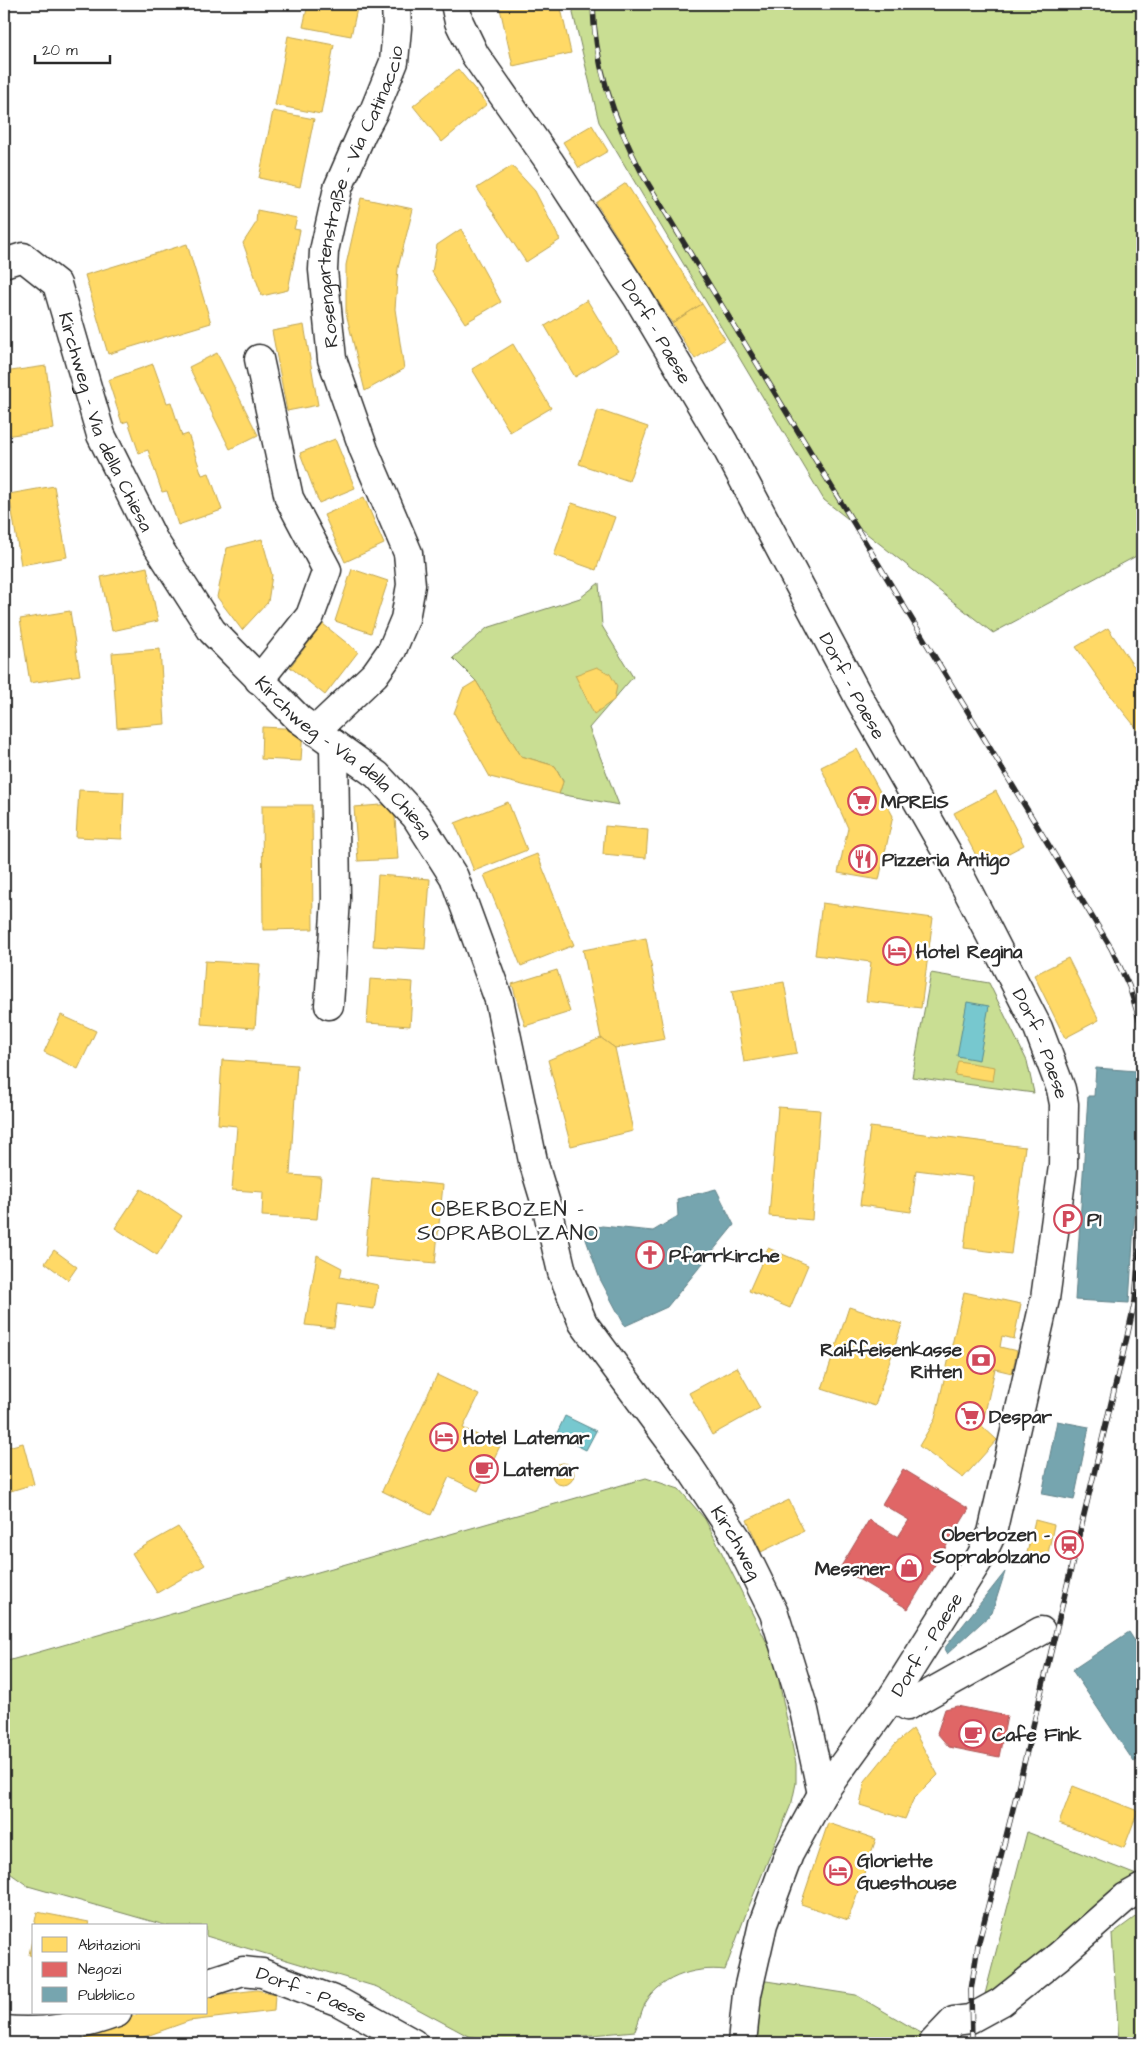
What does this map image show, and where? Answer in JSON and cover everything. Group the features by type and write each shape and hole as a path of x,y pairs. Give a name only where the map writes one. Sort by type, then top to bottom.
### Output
{"street":[{"name":"Rosengartenstraße - Via Catinaccio","path":"324,738 392,650 405,619 412,585 408,553 364,450 332,359 323,270 324,251 338,188 362,133 374,111 394,62 397,28 396,4"},
{"name":"Dorf - Paese","path":"455,4 459,22 475,55 549,161 638,298 724,444 859,698 957,870 1038,1028 1062,1089 1064,1104 1063,1166 1045,1299 992,1533 981,1556 893,1696 822,1794 789,1854 763,1924 747,1994 742,2043"},
{"name":"Kirchweg - Via della Chiesa","path":"4,263 23,257 57,284 100,434 153,539 212,631 299,719 377,775 416,817 454,877 499,1000 533,1161 562,1272 583,1323"},
{"path":"259,360 289,498 326,570 310,616 259,680"},
{"path":"324,738 336,899 329,1005"},
{"name":"Kirchweg","path":"583,1323 686,1462 738,1540 774,1613 804,1710 822,1794"},
{"path":"893,1696 907,1706 1041,1630"},
{"path":"933,2043 954,2021 970,2018 1001,2002 1059,1956 1126,1897 1142,1888"},
{"name":"Dorf - Paese","path":"208,1982 243,1971 262,1973 339,2002 413,2043"},
{"path":"4,2030 31,2033 85,2024 114,2014"}],"green space":[{"path":"574,4 1142,4 1142,553 993,633 824,500 599,122 573,13"},
{"path":"599,583 602,626 633,677 589,728 619,805 559,794 563,781 555,766 521,756 476,681 453,658 487,628 580,598"},
{"path":"931,973 989,983 1027,1061 1034,1093 912,1077"},
{"path":"646,1478 679,1489 705,1519 774,1657 796,1764 796,1783 792,1802 725,1970 713,1969 689,1972 666,1982 649,1998 643,2008 635,2031 508,2043 468,2036 377,1987 208,1937 208,1924 161,1924 28,1886 4,1869 4,1662"},
{"path":"1027,1832 1139,1876 1114,1889 1019,1973 984,1998"},
{"path":"1142,1912 1142,2043 1119,2043 1112,1934"},
{"path":"760,1980 856,1995 928,2037 920,2043 750,2043"}],"water":[{"path":"967,1002 989,1006 979,1060 957,1056"},
{"path":"565,1416 596,1431 586,1450 556,1435"}],"building: Abitazioni":[{"path":"308,4 358,4 351,36 303,27"},
{"path":"499,4 560,4 571,53 513,66"},
{"path":"288,36 334,45 321,114 275,105"},
{"path":"458,69 487,104 442,142 413,106"},
{"path":"273,111 314,119 300,187 259,178"},
{"path":"592,125 608,151 579,168 563,142"},
{"path":"512,166 535,191 560,240 526,262 477,188"},
{"path":"626,183 702,304 672,323 596,203"},
{"path":"361,198 413,209 398,268 395,309 404,369 365,391 346,313 346,265"},
{"path":"257,210 297,218 294,229 300,230 288,290 262,296 243,243 256,223"},
{"path":"461,229 501,302 465,323 432,272 437,245"},
{"path":"187,244 211,323 108,354 85,275"},
{"path":"587,300 618,351 575,377 545,326"},
{"path":"702,304 725,339 695,359 672,323"},
{"path":"304,325 318,405 287,411 272,331"},
{"path":"513,344 551,408 510,432 472,369"},
{"path":"217,353 258,435 230,449 189,367"},
{"path":"153,364 167,403 171,402 182,436 188,434 202,475 209,473 222,510 178,525 167,491 162,492 148,450 139,453 128,421 122,423 108,380"},
{"path":"46,366 54,429 5,436 4,372"},
{"path":"598,410 648,427 629,481 579,464"},
{"path":"335,439 355,488 319,503 300,453"},
{"path":"54,486 67,557 21,565 9,494"},
{"path":"364,497 384,544 345,562 324,515"},
{"path":"572,503 615,517 596,570 554,555"},
{"path":"262,539 272,575 268,602 242,630 217,597 227,548"},
{"path":"147,567 158,621 112,631 101,577"},
{"path":"352,569 388,581 371,633 335,621"},
{"path":"70,611 80,675 30,683 20,619"},
{"path":"323,624 358,652 325,695 290,667"},
{"path":"1108,628 1132,664 1142,675 1142,735 1113,699 1076,647"},
{"path":"160,649 165,724 117,728 112,653"},
{"path":"597,667 610,674 617,686 614,700 594,714 575,675"},
{"path":"476,681 521,756 555,766 563,782 559,794 490,777 454,713 463,689"},
{"path":"262,727 303,729 301,761 261,759"},
{"path":"857,749 893,816 879,880 838,873 848,828 821,767"},
{"path":"79,790 124,792 122,839 76,837"},
{"path":"996,791 1024,845 982,867 954,813"},
{"path":"508,802 527,850 474,871 455,823"},
{"path":"394,804 398,859 358,861 354,807"},
{"path":"262,805 312,805 313,929 263,930"},
{"path":"605,826 648,830 646,858 603,854"},
{"path":"537,854 574,945 521,966 484,875"},
{"path":"378,875 430,879 425,949 373,946"},
{"path":"822,903 933,918 921,1008 866,1001 871,962 815,955"},
{"path":"646,938 665,1039 615,1048 601,1038 583,950"},
{"path":"1068,958 1099,1020 1065,1038 1034,975"},
{"path":"205,961 260,964 255,1028 201,1024"},
{"path":"557,970 570,1012 525,1026 512,984"},
{"path":"370,979 413,982 410,1026 367,1023"},
{"path":"784,982 797,1053 744,1062 732,991"},
{"path":"61,1015 96,1031 78,1069 44,1052"},
{"path":"601,1038 615,1048 633,1131 571,1146 548,1060"},
{"path":"222,1060 297,1065 290,1175 321,1177 317,1219 262,1216 263,1192 232,1190 237,1126 218,1124"},
{"path":"958,1061 995,1067 993,1081 955,1075"},
{"path":"778,1107 820,1110 812,1220 769,1216"},
{"path":"870,1127 1025,1147 1011,1254 964,1248 973,1177 916,1170 911,1212 860,1205"},
{"path":"372,1178 443,1185 435,1263 365,1256"},
{"path":"141,1189 182,1216 157,1255 115,1228"},
{"path":"768,1248 808,1265 790,1308 749,1291"},
{"path":"54,1250 77,1267 68,1280 45,1263"},
{"path":"317,1255 342,1268 340,1277 378,1285 374,1309 337,1304 334,1328 305,1325"},
{"path":"964,1292 1021,1304 1014,1339 1002,1336 1000,1347 1017,1351 1012,1373 995,1369 982,1426 997,1440 963,1478 919,1446 935,1419"},
{"path":"849,1307 902,1324 875,1406 822,1389"},
{"path":"737,1367 760,1408 712,1435 689,1393"},
{"name":"Hotel Latemar","path":"437,1375 479,1395 463,1428 500,1446 478,1491 449,1477 431,1515 382,1491"},
{"path":"23,1443 34,1484 4,1493 4,1448"},
{"path":"563,1463 571,1466 574,1474 571,1482 563,1485 555,1482 552,1474 555,1466"},
{"path":"789,1500 804,1531 761,1552 747,1520"},
{"path":"1035,1520 1054,1525 1047,1558 1027,1553"},
{"path":"178,1527 205,1565 157,1593 132,1553"},
{"path":"913,1729 938,1775 913,1800 905,1819 860,1805 865,1781 895,1744"},
{"path":"1073,1786 1138,1811 1124,1848 1059,1823"},
{"path":"828,1823 876,1839 848,1920 801,1904"},
{"path":"37,1912 89,1922 88,1924 34,1924"},
{"path":"32,1939 32,1956 29,1955"},
{"path":"257,1990 275,1994 274,2011 189,2021 127,2043 70,2043 69,2040 138,2014 208,2014 208,1996"}],"building: Negozi":[{"path":"903,1469 969,1509 908,1609 840,1568 869,1520 898,1537 909,1520 882,1504"},
{"path":"957,1706 1007,1716 999,1757 949,1747 937,1733 945,1709"}],"building: Pubblico":[{"path":"1096,1068 1137,1071 1135,1099 1142,1100 1129,1303 1075,1300 1088,1096 1094,1096"},
{"name":"Pfarrkirche","path":"716,1189 734,1225 667,1307 625,1326 600,1279 583,1231 602,1226 653,1231 678,1216 677,1199"},
{"path":"1057,1421 1089,1427 1074,1500 1042,1494"},
{"path":"1005,1572 992,1613 947,1654 944,1649"},
{"path":"1129,1632 1142,1652 1142,1757 1134,1762 1072,1670"}],"railway":[{"path":"593,4 597,50 608,94 624,136 644,177 1111,948 1129,986 1142,1028"},
{"path":"972,2043 971,1990 978,1945 1011,1817 1127,1337 1135,1301 1142,1216"}],"place":[{"name":"MPREIS","path":"862,801"},
{"name":"Pizzeria Antigo","path":"863,859"},
{"name":"Hotel Regina","path":"897,951"},
{"name":"P1","path":"1068,1219"},
{"name":"Pfarrkirche","path":"650,1255"},
{"name":"Raiffeisenkasse Ritten","path":"981,1360"},
{"name":"Despar","path":"970,1416"},
{"name":"Hotel Latemar","path":"444,1437"},
{"name":"Latemar","path":"484,1469"},
{"name":"Oberbozen - Soprabolzano","path":"1069,1545"},
{"name":"Messner","path":"909,1568"},
{"name":"Cafe Fink","path":"973,1734"},
{"name":"Gloriette Guesthouse","path":"838,1871"}],"district":[{"name":"OBERBOZEN - SOPRABOLZANO","path":"508,1221"}]}
